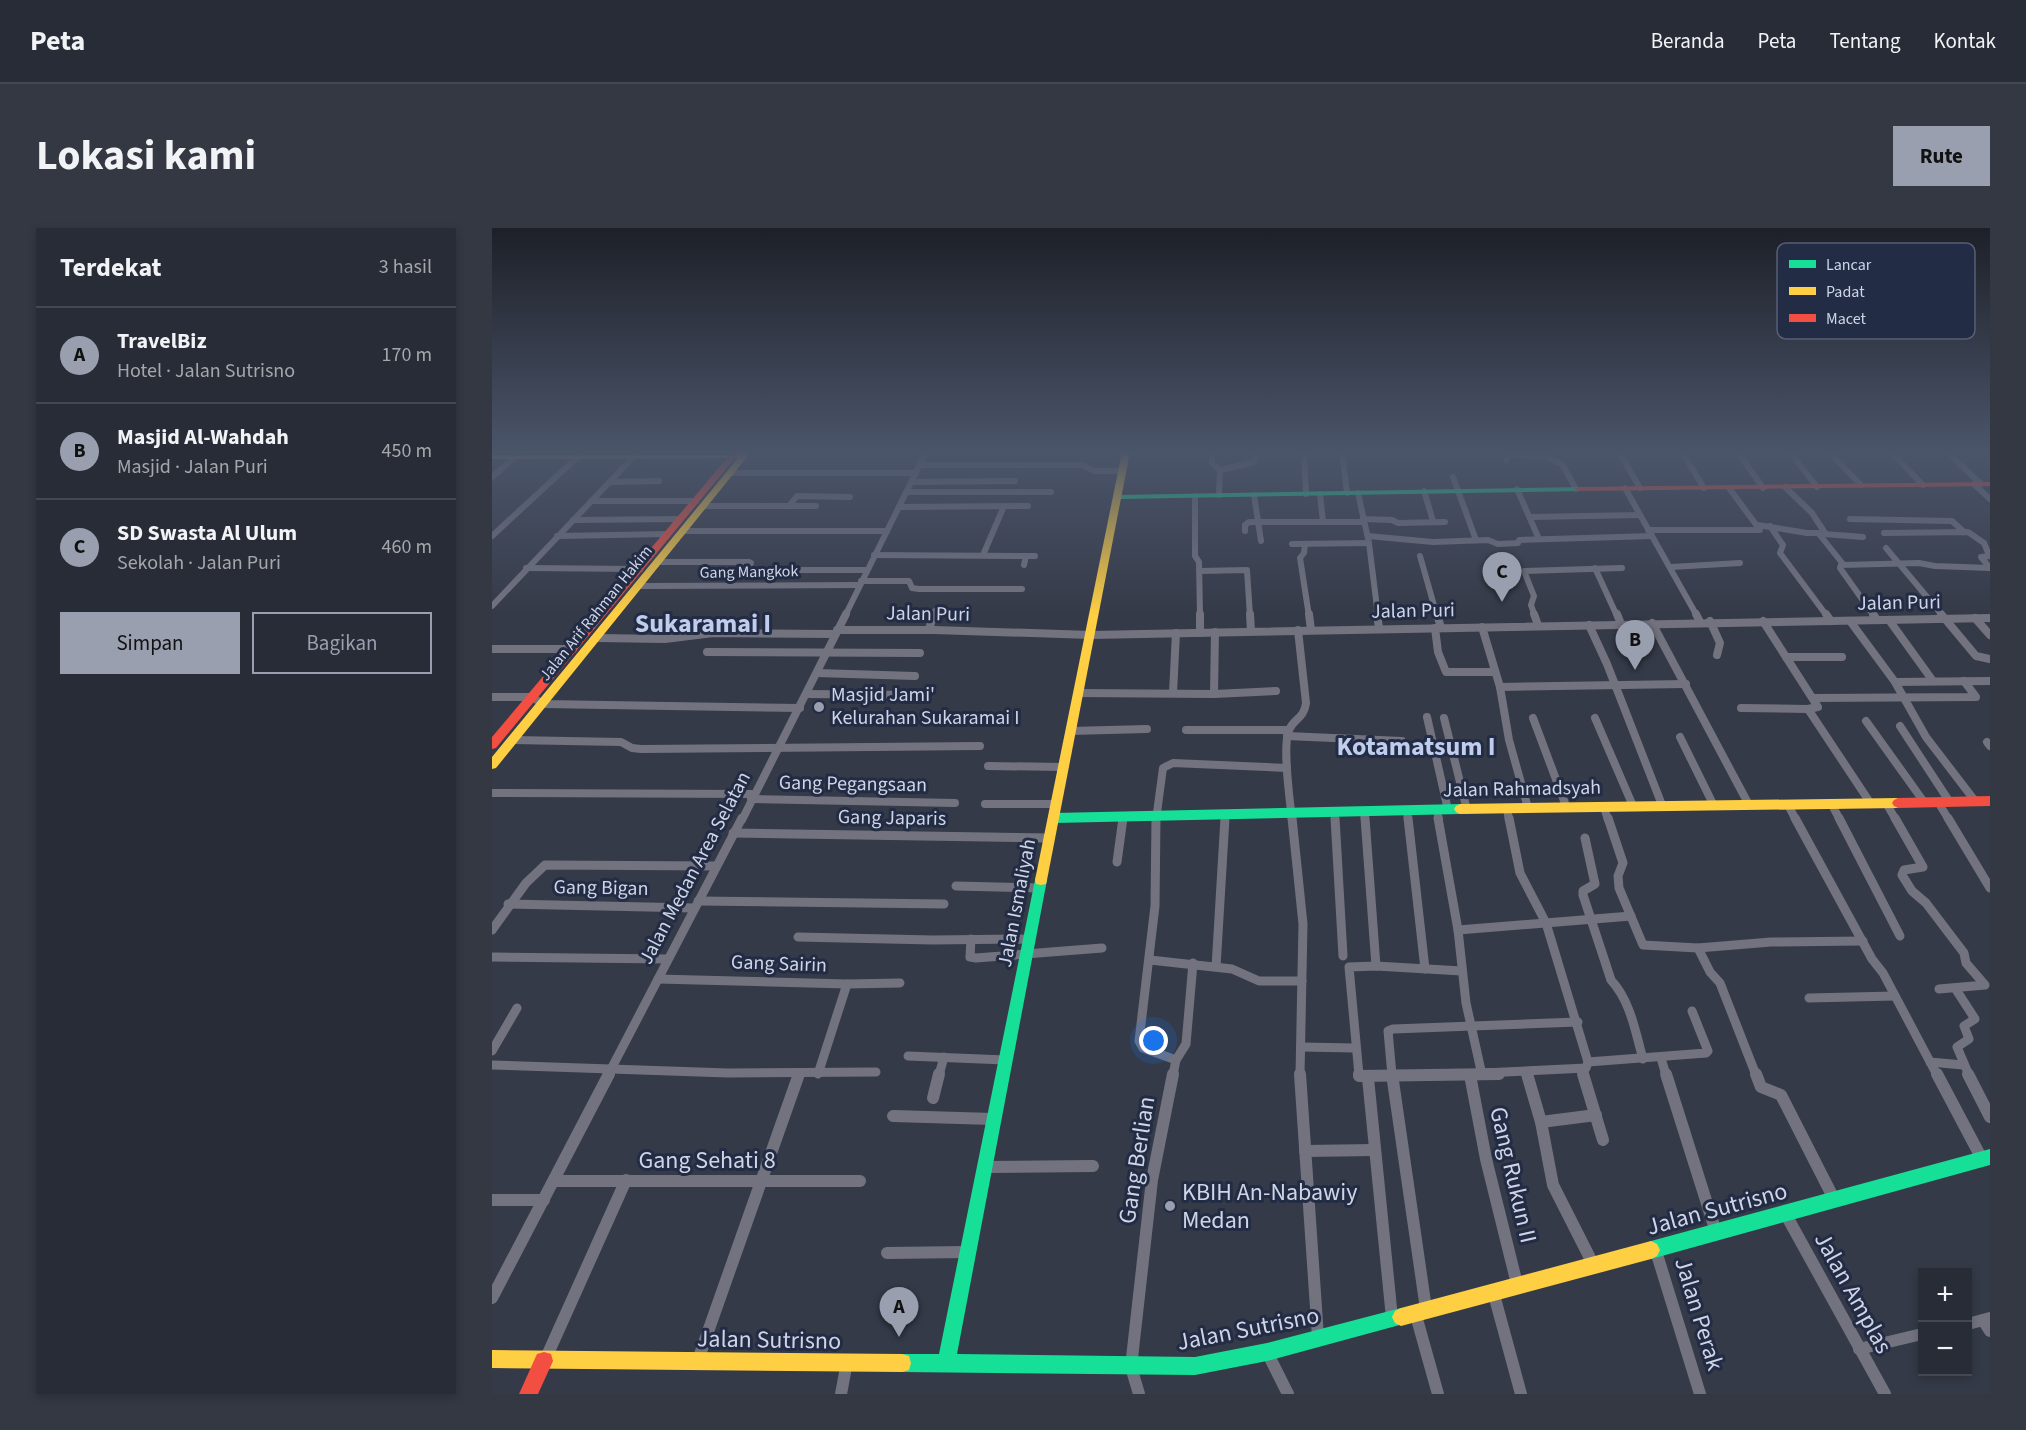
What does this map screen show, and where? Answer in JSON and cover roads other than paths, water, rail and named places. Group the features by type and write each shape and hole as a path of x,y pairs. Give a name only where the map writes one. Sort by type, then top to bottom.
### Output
{"street":[{"path":"492,536 524,506"},
{"path":"492,606 586,506"},
{"name":"Jalan Arif Rahman Hakim","path":"492,765 513,740 537,700 573,649 680,519 696,506"},
{"name":"Jalan Arif Rahman Hakim","path":"494,742 597,638 684,531 698,506"},
{"path":"899,507 961,506"},
{"path":"983,555 1004,506"},
{"name":"Jalan Ismaliyah","path":"946,1363 1116,506"},
{"path":"1196,506 1195,556 1199,562 1200,633"},
{"path":"1256,506 1261,541"},
{"path":"1321,506 1323,522"},
{"path":"1357,506 1368,539 1379,628"},
{"path":"1429,506 1433,521"},
{"path":"1464,506 1476,540"},
{"path":"1525,506 1539,539"},
{"path":"1635,506 1700,622"},
{"path":"1744,506 1759,526"},
{"path":"1805,506 1812,513 1822,534 1843,564"},
{"name":"Jalan Medan Area Selatan","path":"492,1298 614,1067 778,746 800,708 899,507"},
{"path":"1530,517 1640,515"},
{"path":"573,520 680,519"},
{"path":"1850,519 1952,521 1964,532"},
{"path":"1245,531 1246,524 1259,522 1392,520 1398,523 1444,522"},
{"path":"1894,520 1905,533"},
{"path":"1770,525 1783,545 1780,553 1831,621"},
{"path":"1292,544 1368,539 1433,542 1476,540 1508,544 1518,543 1519,540 1758,530 1759,526 1770,525 1782,530 1863,537"},
{"path":"684,531 887,531"},
{"path":"1884,533 1970,533 1984,543 1990,555 1981,557 1990,568"},
{"path":"557,536 668,534"},
{"path":"1305,544 1304,553 1300,558 1311,630"},
{"path":"1886,548 1976,656 1990,659"},
{"path":"874,555 1035,556"},
{"path":"1024,565 1026,556"},
{"path":"1420,556 1438,628 1438,652 1446,672 1495,672"},
{"path":"660,562 749,562 751,563 747,569 750,570 866,570"},
{"path":"1671,567 1740,563"},
{"path":"1843,564 1990,568"},
{"path":"1843,564 1840,568 1877,620"},
{"path":"526,568 640,569"},
{"path":"1594,568 1621,624"},
{"path":"1538,626 1531,605 1534,596 1524,570 1622,568"},
{"path":"1199,571 1247,570 1251,631"},
{"name":"Gang Mangkok","path":"640,586 909,581 912,588 919,589 1022,590"},
{"path":"929,630 935,610"},
{"path":"1975,618 1990,639"},
{"name":"Jalan Puri","path":"836,632 929,630 1091,635 1710,621 1990,618"},
{"path":"1889,620 1932,681"},
{"path":"1710,621 1720,643 1717,655"},
{"path":"1741,708 1808,709 1818,707 1763,621"},
{"path":"1850,621 1895,682 1926,737 1975,801"},
{"path":"1652,623 1749,805"},
{"path":"1589,625 1607,664 1662,805"},
{"path":"1482,627 1500,687 1509,740 1528,808"},
{"path":"1298,630 1306,703 1305,712 1288,733 1287,768 1303,924 1300,1078 1318,1338"},
{"path":"597,638 672,639 713,633 836,632"},
{"path":"1214,694 1215,632"},
{"path":"1173,693 1176,633"},
{"path":"492,649 573,649"},
{"path":"707,652 920,653"},
{"path":"1786,657 1842,657"},
{"path":"817,673 915,676"},
{"path":"1814,698 1976,697 1964,681"},
{"path":"1895,682 1990,681"},
{"path":"1500,687 1686,684"},
{"path":"1078,693 1214,694 1276,691"},
{"path":"807,694 910,695"},
{"path":"492,697 800,708"},
{"path":"1808,709 1871,804"},
{"name":"Gang Rukun II","path":"1427,717 1443,810 1485,1159 1518,1284"},
{"path":"1444,718 1467,810"},
{"path":"1533,718 1566,806"},
{"path":"1595,718 1633,806"},
{"path":"1866,721 1924,801"},
{"path":"1900,726 1990,888"},
{"path":"1070,731 1147,729"},
{"path":"1186,729 1402,741"},
{"path":"1680,737 1714,806"},
{"path":"513,740 621,742 632,748 641,749 980,746"},
{"path":"1176,1060 1139,1045 1150,960 1157,873 1156,815 1163,768 1169,764 1287,768"},
{"path":"988,766 1064,767"},
{"name":"Gang Pegangsaan","path":"492,793 753,796 955,803"},
{"name":"Jalan Rahmadsyah","path":"1054,818 1566,806 1788,806 1990,801"},
{"path":"1886,803 1923,867 1904,870 1902,875 1912,891 1926,903 1964,953 1966,963 1987,986"},
{"path":"985,804 1056,804"},
{"path":"1832,805 1900,936"},
{"path":"1788,806 1986,1158"},
{"path":"1604,807 1623,863 1618,876 1619,888 1643,945 1698,948 1771,942 1863,940"},
{"path":"1507,809 1520,873 1533,894 1546,923 1578,1022 1585,1066 1603,1140"},
{"path":"1407,810 1425,969"},
{"path":"1335,811 1343,956"},
{"path":"1364,811 1376,966"},
{"path":"1216,967 1225,814"},
{"path":"1117,862 1123,816"},
{"name":"Gang Japaris","path":"733,833 1050,838"},
{"path":"1585,838 1594,884 1582,892 1611,980 1621,991 1628,1006 1643,1059"},
{"path":"492,930 508,904 545,865 716,866"},
{"path":"956,886 1039,888"},
{"name":"Gang Bigan","path":"508,904 944,904"},
{"path":"1458,930 1631,916"},
{"path":"798,937 1029,939"},
{"path":"971,939 970,957 976,958 1025,957 1102,948"},
{"path":"1698,948 1710,972 1720,983 1762,1089 1781,1095 1834,1199"},
{"path":"492,957 668,959"},
{"path":"1150,960 1232,969 1259,981 1302,981"},
{"name":"Gang Berlian","path":"1131,1367 1152,1180 1176,1060 1186,1044 1193,963"},
{"path":"1462,970 1349,967 1347,970 1359,1076 1368,1078 1527,1073 1708,1052 1692,1011"},
{"name":"Gang Sairin","path":"657,979 848,984 900,983"},
{"path":"818,1074 848,984"},
{"path":"1939,989 1987,986"},
{"path":"1955,988 1975,1019 1964,1026 1968,1042 1956,1048 1990,1117"},
{"path":"1809,998 1895,996"},
{"path":"492,1051 517,1008"},
{"path":"1438,1394 1420,1310 1388,1031 1390,1029 1470,1025 1578,1022"},
{"path":"1301,1047 1355,1048"},
{"path":"908,1056 1005,1060"},
{"path":"933,1098 944,1057"},
{"path":"1661,1058 1716,1233"},
{"path":"1930,1062 1963,1065"},
{"path":"492,1065 614,1067 679,1072 818,1074 876,1072"},
{"path":"698,1361 800,1073"},
{"path":"1527,1073 1542,1122 1546,1156 1553,1185 1593,1264"},
{"path":"1368,1078 1392,1318"},
{"path":"1542,1122 1596,1115"},
{"path":"893,1116 993,1119"},
{"path":"1305,1152 1374,1150"},
{"name":"Jalan Sutrisno","path":"492,1359 1195,1366 1267,1352 1655,1247 1716,1233 1986,1158"},
{"path":"984,1167 1093,1166"},
{"path":"528,1394 626,1180"},
{"name":"Gang Sehati 8","path":"554,1181 860,1181"},
{"path":"492,1200 544,1200"},
{"name":"Jalan Amplas","path":"1785,1212 1885,1394"},
{"name":"Jalan Perak","path":"1655,1247 1700,1394"},
{"path":"887,1253 967,1252"},
{"path":"1493,1291 1521,1394"},
{"path":"1972,1324 1988,1323"},
{"path":"1859,1349 1918,1335"},
{"path":"1267,1352 1288,1394"},
{"path":"841,1394 847,1362"},
{"path":"1131,1367 1139,1394"}],"place":[{"name":"SD Swasta Al Ulum","path":"1502,602"},
{"name":"Masjid Al-Wahdah","path":"1635,670"},
{"name":"Masjid Jami' Kelurahan Sukaramai I","path":"819,707"},
{"name":"KBIH An-Nabawiy Medan","path":"1170,1206"},
{"name":"TravelBiz","path":"899,1337"}],"district":[{"name":"Sukaramai I","path":"703,623"},
{"name":"Kotamatsum I","path":"1416,746"}]}
